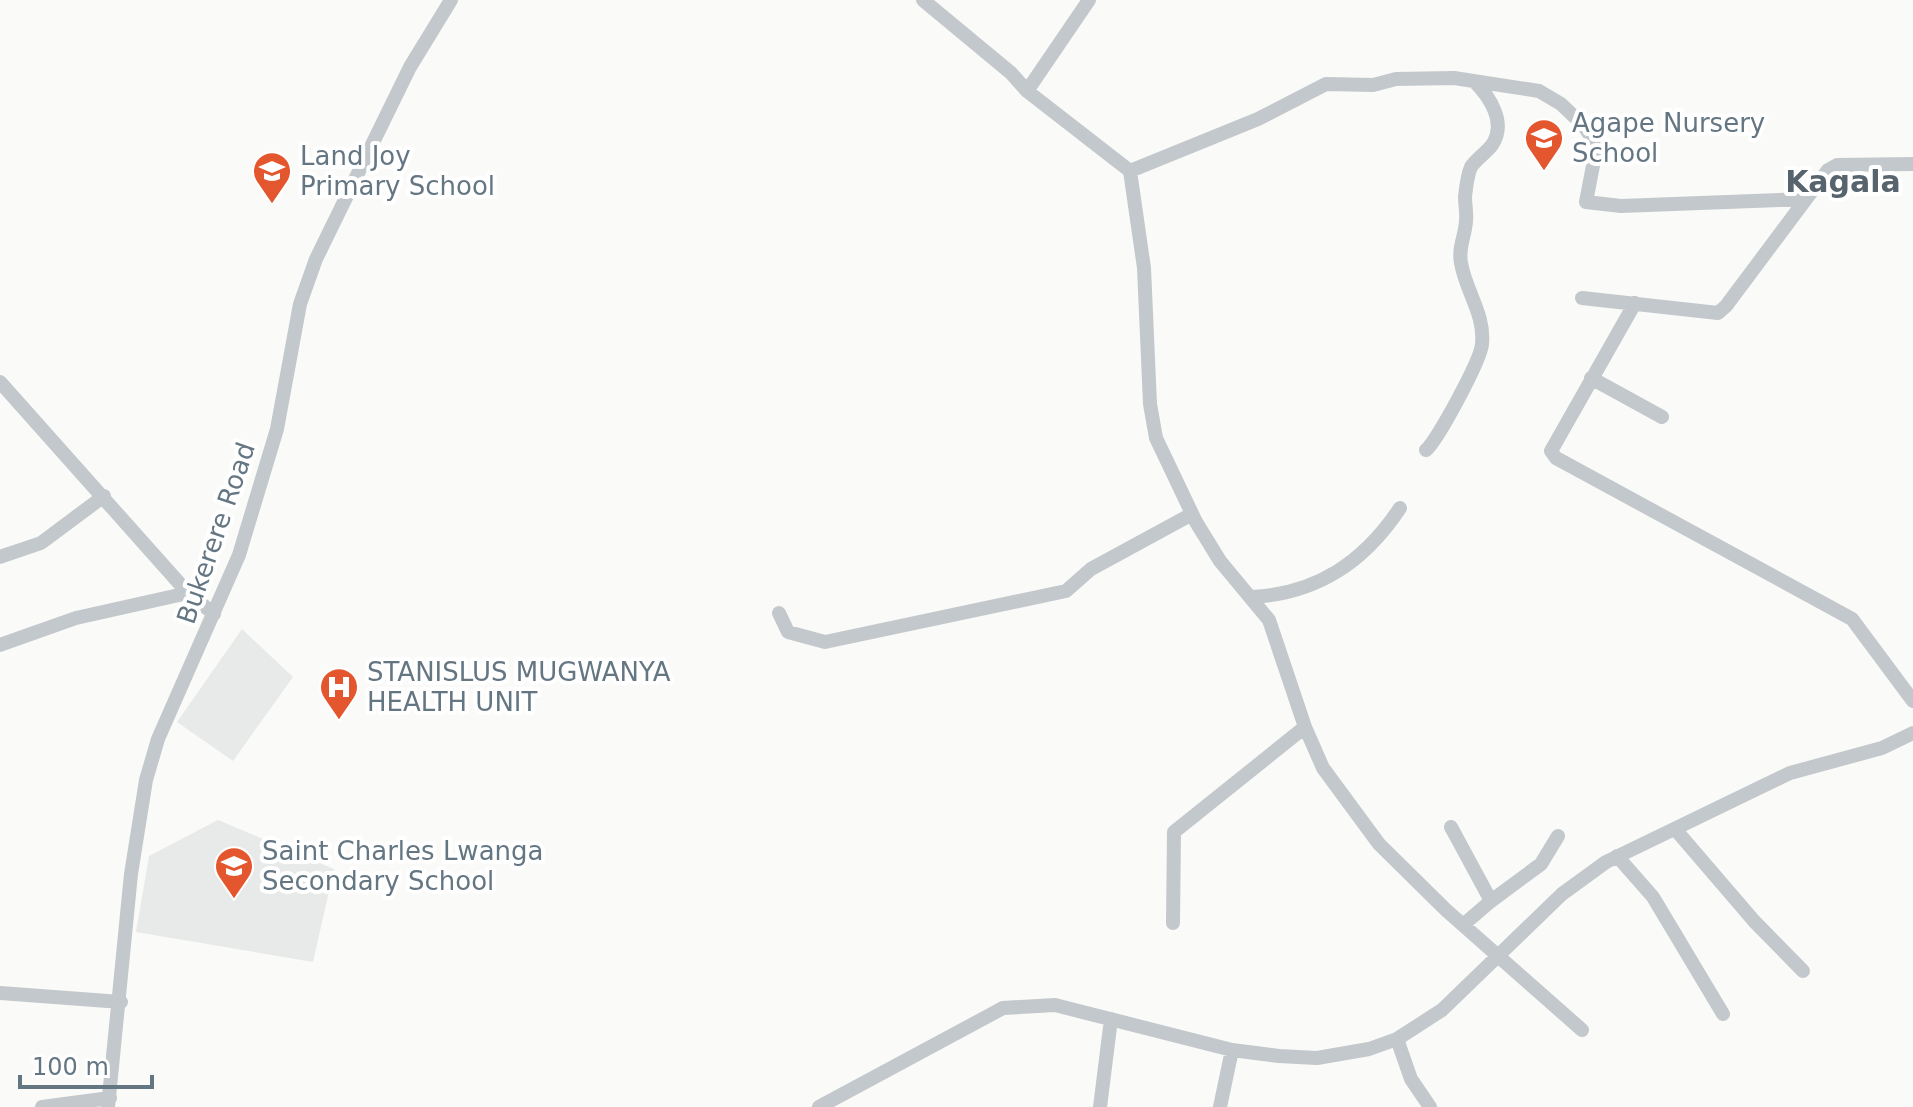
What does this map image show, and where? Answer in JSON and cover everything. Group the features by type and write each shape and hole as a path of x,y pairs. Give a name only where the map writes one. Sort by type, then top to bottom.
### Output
{"street":[{"name":"Bukerere Road","path":"109,1103 131,874 146,780 158,739 239,555 267,466 300,304 316,259 403,81 434,23 451,0"},
{"path":"923,0 1011,73 1027,91 1130,171 1144,268 1151,421 1166,464 1192,514 1220,561 1269,620 1305,727 1336,789 1379,844 1463,925 1582,1030"},
{"path":"1027,91 1089,0"},
{"path":"1130,171 1258,119 1326,84 1373,85 1427,77 1539,91 1561,104 1584,126 1593,140 1595,155 1586,202 1621,206 1806,199"},
{"path":"1426,450 1434,443 1441,425 1478,365 1482,344 1482,318 1465,276 1459,245 1466,223 1468,174 1473,164 1494,142 1497,133 1494,103 1474,81"},
{"path":"1582,298 1718,313 1828,170 1837,165 1913,164"},
{"path":"1635,303 1554,439 1551,451 1556,458 1852,619 1913,701"},
{"path":"1591,378 1662,417"},
{"path":"0,382 188,593 214,614"},
{"path":"0,557 41,543 104,496"},
{"path":"1251,597 1296,592 1347,569 1369,550 1400,508"},
{"path":"779,613 788,632 825,642 1066,591 1091,569 1192,514"},
{"path":"0,645 76,618 188,593"},
{"path":"1173,923 1174,832 1305,727"},
{"path":"819,1107 1003,1008 1055,1005 1232,1050 1317,1058 1348,1054 1397,1039 1442,1010 1562,894 1617,856 1790,773 1882,748 1913,733"},
{"path":"1451,827 1491,901"},
{"path":"1675,829 1754,921 1803,971"},
{"path":"1463,925 1541,864 1558,836"},
{"path":"1617,856 1653,897 1723,1014"},
{"path":"0,993 121,1002"},
{"path":"1100,1107 1111,1019"},
{"path":"1397,1039 1411,1079 1430,1107"},
{"path":"1220,1107 1232,1050"},
{"path":"42,1107 109,1103"}],"shaded area":[{"path":"242,629 293,677 233,761 177,722"},
{"name":"Saint Charles Lwanga Secondary School","path":"218,820 334,869 313,962 136,932 149,856"}],"place":[{"name":"Agape Nursery School","path":"1544,172"},
{"name":"Land Joy Primary School","path":"272,205"},
{"name":"STANISLUS MUGWANYA HEALTH UNIT","path":"339,721"},
{"name":"Saint Charles Lwanga Secondary School","path":"234,900"}],"district":[{"name":"Kagala","path":"1843,182"}]}
